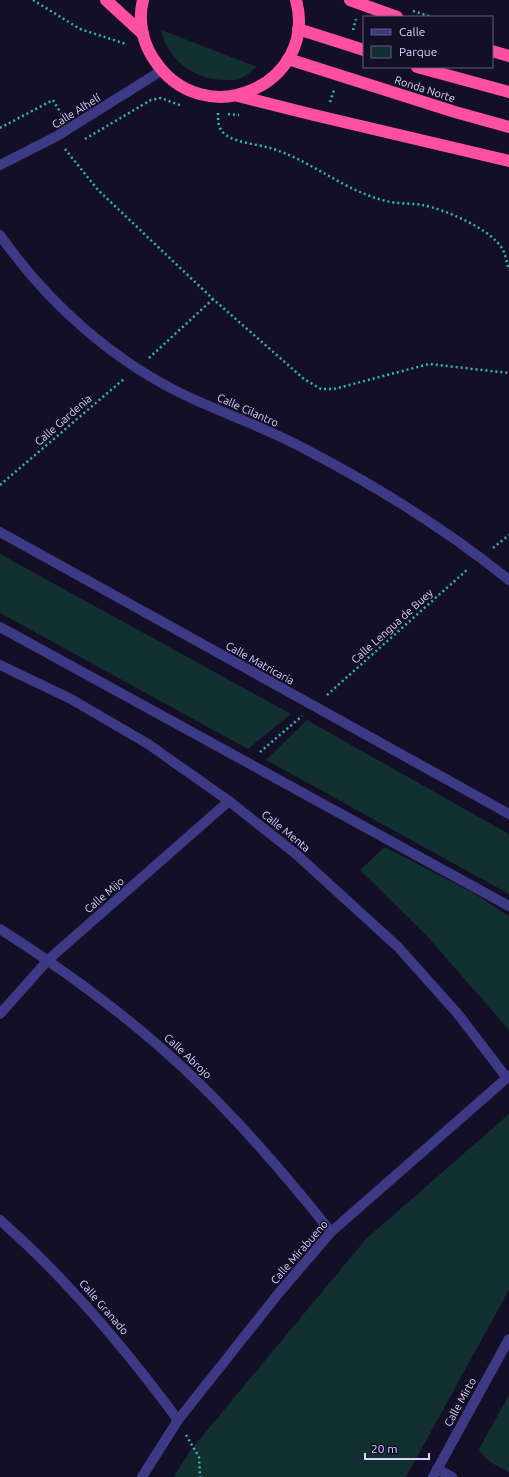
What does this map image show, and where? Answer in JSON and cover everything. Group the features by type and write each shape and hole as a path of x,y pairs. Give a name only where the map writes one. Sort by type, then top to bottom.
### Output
{"highway":[{"path":"106,0 142,34"},
{"path":"143,0 141,21 142,34 148,50 161,71 178,86 200,95 224,98 238,96 260,87 276,74 288,59 295,44 298,28 296,0"},
{"path":"350,0 394,16"},
{"path":"298,28 363,50"},
{"path":"493,51 509,56"},
{"name":"Ronda Norte","path":"288,59 455,112 509,127"},
{"name":"Ronda Norte","path":"421,68 509,92"},
{"path":"238,96 509,161"}],"street":[{"name":"Calle Alhelí","path":"0,165 70,128 161,71"},
{"name":"Calle Cilantro","path":"0,235 35,280 63,310 99,341 137,368 192,399 307,449 405,506 481,558 509,580"},
{"name":"Calle Matricaria","path":"0,532 509,814"},
{"path":"0,627 509,906"},
{"name":"Calle Menta","path":"0,665 71,699 148,744 229,801 296,854 398,947 457,1013 508,1077"},
{"name":"Calle Mijo","path":"0,1014 48,960 229,801"},
{"name":"Calle Abrojo","path":"0,929 48,960 142,1031 203,1087 272,1158 332,1232"},
{"name":"Calle Mirabueno","path":"142,1477 178,1420 278,1294 332,1232 508,1077"},
{"name":"Calle Granado","path":"0,1220 29,1246 83,1300 138,1366 178,1420"},
{"name":"Calle Mirto","path":"435,1473 509,1339"},
{"path":"435,1473 452,1477"}],"path":[{"path":"33,0 80,29 126,44"},
{"path":"0,128 53,100 77,141 81,142 150,100 161,98 184,106"},
{"path":"210,113 244,116"},
{"path":"218,113 219,127 225,134 233,138 282,151 303,160 351,188 386,201 422,205 444,211 489,234 503,249 509,270"},
{"path":"64,148 98,190 213,299 304,379 321,389 334,389 429,364 509,373"},
{"name":"Calle Gardenia","path":"0,485 160,349 213,299"},
{"name":"Calle Lengua de Buey","path":"248,762 314,707 396,632 509,535"},
{"path":"178,1420 199,1457 200,1477"}],"green space":[{"path":"161,30 257,67 244,77 235,80 212,79 202,76 183,66 175,58 164,40"},
{"path":"0,554 291,714 248,749 0,613"},
{"path":"307,720 509,834 509,894 266,760"},
{"path":"385,847 475,894 509,916 509,1030 427,936 360,870"},
{"path":"509,1114 509,1290 406,1477 174,1477 189,1452 366,1239"},
{"path":"509,1395 509,1472 488,1460 479,1449"}]}
